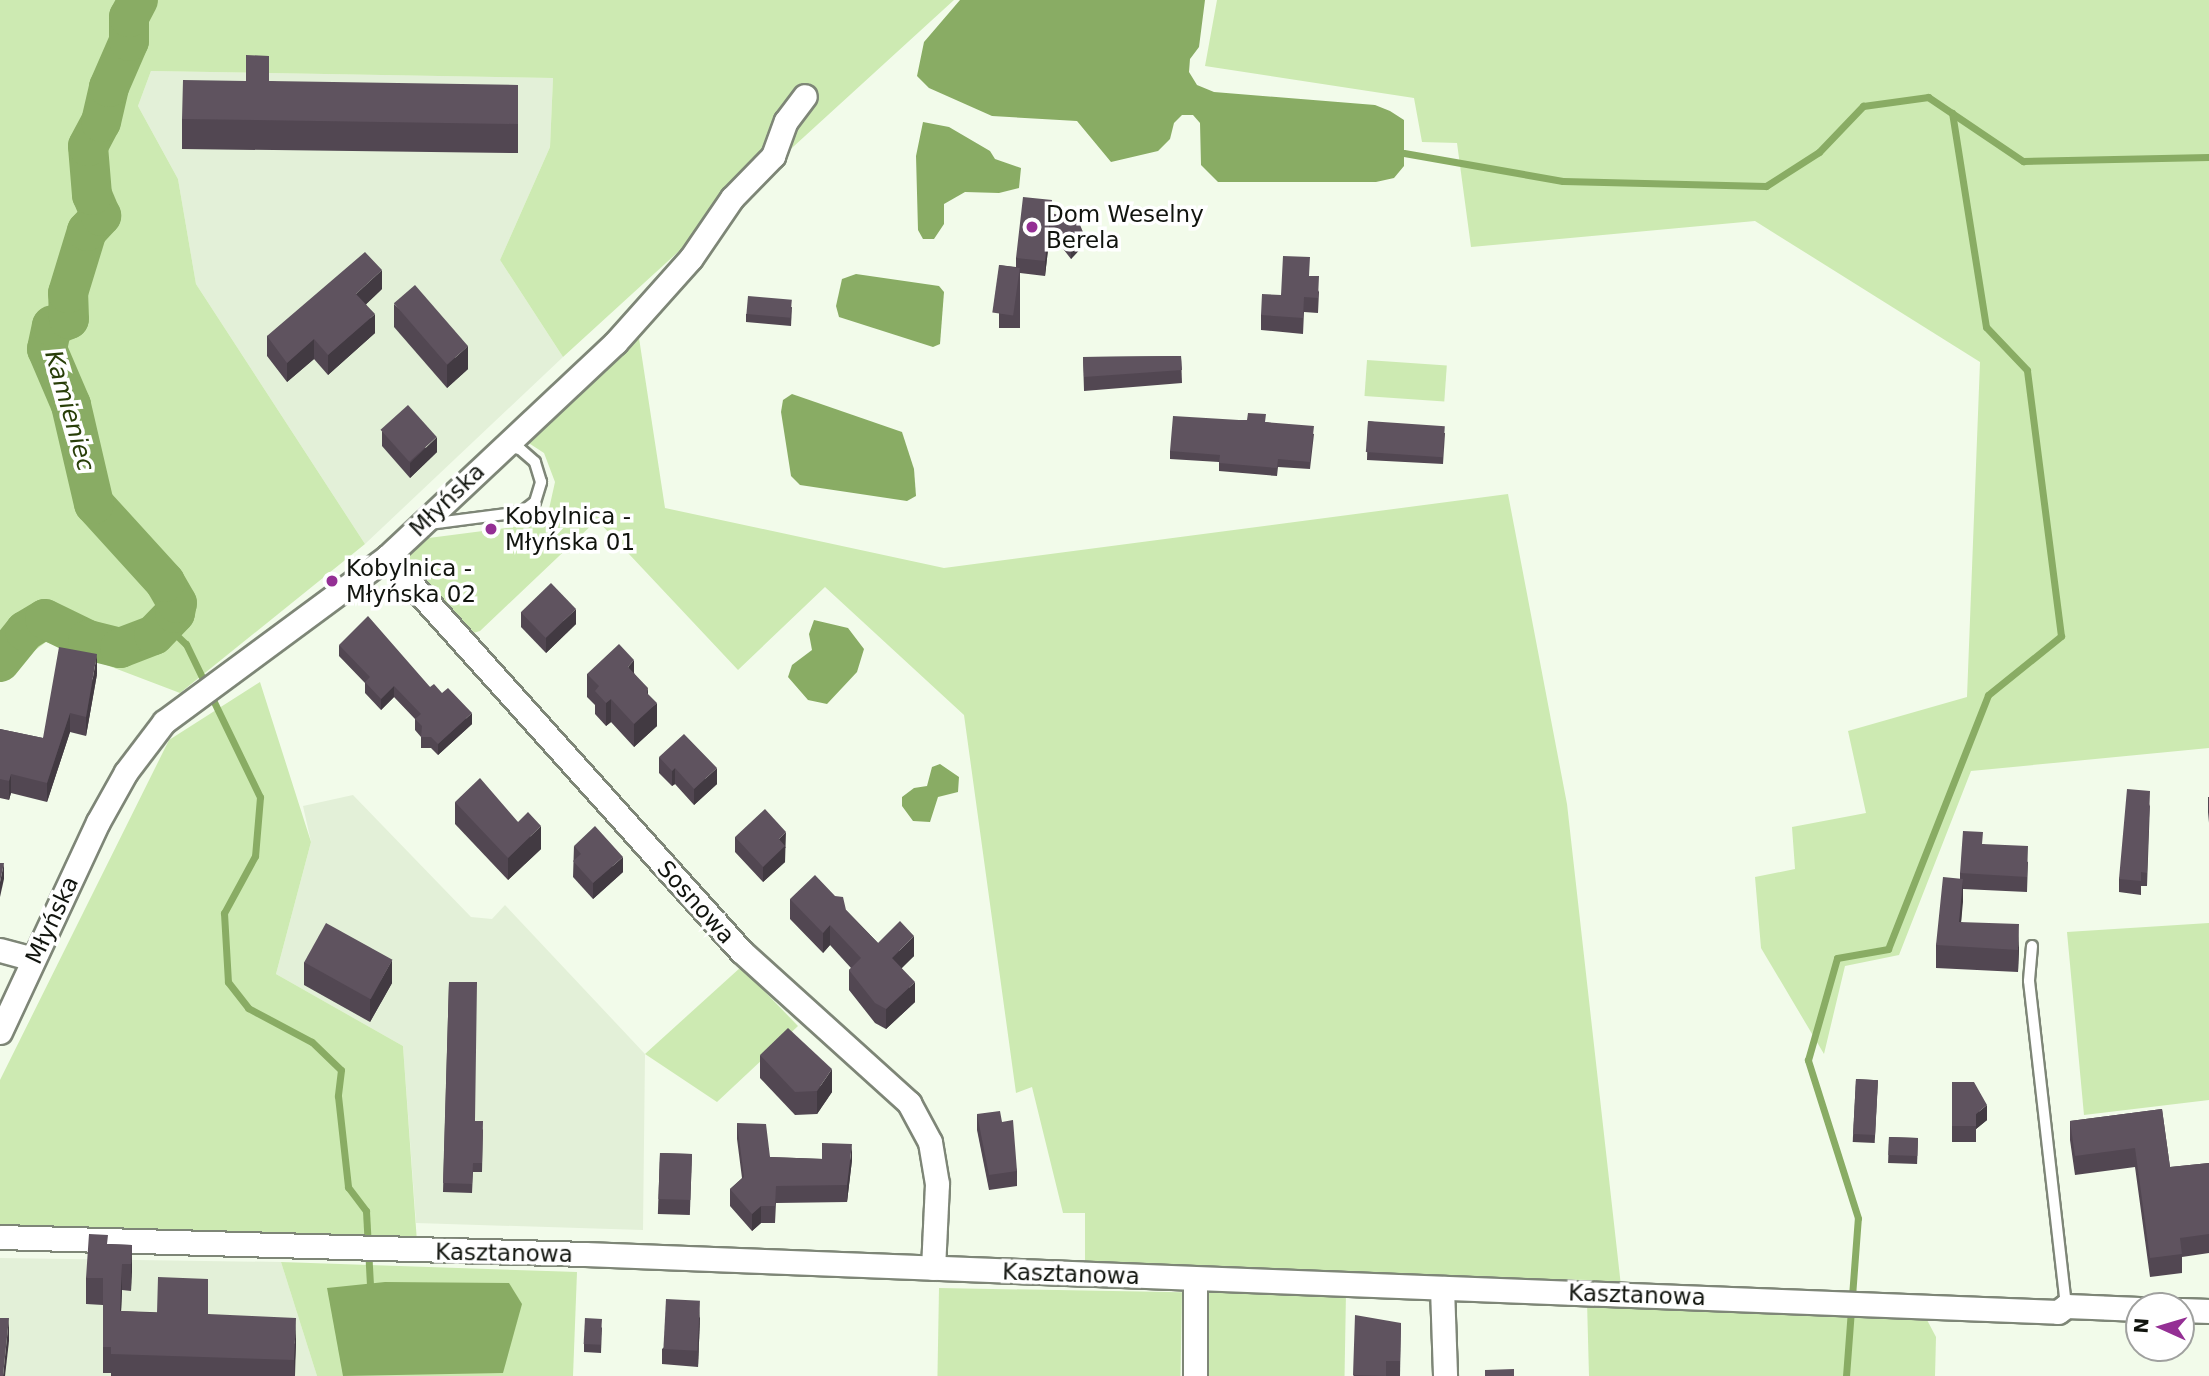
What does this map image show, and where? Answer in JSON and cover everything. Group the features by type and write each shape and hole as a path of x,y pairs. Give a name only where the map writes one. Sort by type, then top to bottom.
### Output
{"street":[{"name":"Młyńska","path":"0,1032 98,822 126,772 164,722 387,557 615,343 691,258 732,198 773,156 786,121 805,96"},
{"name":"Sosnowa","path":"387,557 741,951 909,1103 930,1142 937,1184 933,1268"},
{"path":"0,950 33,960"},
{"name":"Kasztanowa","path":"0,1237 933,1268 2058,1312 2066,1306 2125,1308"},
{"path":"1195,1279 1195,1376"},
{"path":"1442,1288 1445,1376"}],"lane":[{"path":"423,525 522,512 535,502 541,482 535,462 520,449 504,446"},
{"path":"2032,946 2029,981 2066,1306"}],"shaded area":[{"path":"0,0 954,0 563,357 500,260 550,147 553,78 151,71 138,106 178,179 196,284 365,544 180,693 46,642 0,677"},
{"path":"960,0 1205,0 1199,47 1190,59 1189,72 1197,85 1214,92 1375,105 1404,120 1404,166 1394,178 1376,182 1218,182 1201,165 1200,123 1193,115 1182,115 1174,123 1170,139 1158,151 1111,162 1077,121 992,116 929,88 917,76 924,42"},
{"path":"1217,0 2209,0 2209,748 1971,771 1899,955 1845,966 1824,1054 1761,948 1755,877 1795,869 1792,827 1866,813 1848,731 1967,697 1980,362 1755,221 1471,247 1457,143 1422,142 1414,98 1205,66"},
{"path":"151,71 553,78 550,147 500,260 563,357 365,544 196,284 178,179 138,106"},
{"path":"923,122 949,127 990,151 995,159 1021,168 1019,188 999,193 965,192 944,204 944,224 934,239 923,239 918,230 916,156"},
{"path":"856,274 939,286 944,292 940,344 933,347 839,317 836,306 842,279"},
{"path":"639,338 665,508 944,568 1508,494 1567,804 1621,1286 1085,1265 1085,1213 1063,1213 1032,1087 1016,1093 964,715 825,587 738,670 597,520 480,631 470,634 407,566 407,552 421,539 529,525 549,509 555,482 544,453 524,440"},
{"path":"1367,360 1447,366 1444,401 1364,396"},
{"path":"792,394 902,432 914,469 916,496 907,501 800,485 791,476 781,412 783,400"},
{"path":"814,620 848,628 864,649 857,672 827,704 808,700 788,677 792,665 812,650 809,634"},
{"path":"260,682 311,842 276,974 403,1046 417,1242 0,1227 0,1080 169,740"},
{"path":"940,764 959,777 958,792 938,797 930,822 913,821 902,806 902,797 914,788 927,786 932,767"},
{"path":"353,795 471,917 492,919 505,905 645,1054 643,1230 416,1223 403,1046 276,974 311,842 303,806"},
{"path":"2209,923 2209,1100 2084,1115 2067,932"},
{"path":"741,967 798,1026 717,1102 645,1054"},
{"path":"0,1258 281,1262 317,1376 0,1376"},
{"path":"281,1262 577,1272 573,1376 317,1376"},
{"path":"385,1282 509,1283 522,1304 503,1373 343,1376 327,1288"},
{"path":"939,1288 1182,1292 1181,1376 937,1376"},
{"path":"1204,1291 1346,1293 1345,1376 1203,1376"},
{"path":"1587,1301 1926,1318 1936,1337 1935,1376 1589,1376"}],"building":[{"path":"246,55 269,56 269,81 518,85 518,124 182,119 183,80 246,81"},
{"path":"1023,197 1052,200 1051,213 1078,220 1083,232 1071,245 1050,217 1045,261 1016,258"},
{"path":"365,252 382,270 356,294 375,314 328,355 314,339 287,363 267,336"},
{"path":"1283,256 1310,257 1309,276 1319,276 1318,298 1304,297 1303,318 1261,315 1262,294 1281,295"},
{"path":"999,265 1020,268 1013,315 992,313"},
{"path":"415,285 468,346 447,365 394,303"},
{"path":"748,296 792,300 790,318 746,314"},
{"path":"1181,356 1182,370 1084,377 1083,357"},
{"path":"408,405 437,437 409,462 381,430"},
{"path":"1248,413 1266,414 1265,422 1314,426 1310,462 1278,459 1277,468 1219,463 1220,455 1170,451 1173,416 1247,420"},
{"path":"1368,421 1445,426 1443,457 1366,452"},
{"path":"551,583 576,609 546,638 521,612"},
{"path":"368,616 430,687 434,684 442,693 448,688 472,713 438,744 431,737 421,737 422,726 415,719 421,714 394,686 381,699 365,682 370,677 339,645"},
{"path":"619,644 634,660 628,667 648,688 647,693 657,703 634,724 611,699 606,703 595,691 599,686 587,674"},
{"path":"59,647 97,654 86,717 70,713 47,783 11,774 9,781 0,779 0,729 43,738"},
{"path":"684,734 717,768 694,789 675,768 672,771 659,757"},
{"path":"480,778 518,822 528,812 541,826 508,858 455,802"},
{"path":"2127,789 2150,791 2147,873 2141,872 2141,881 2119,879"},
{"path":"765,809 786,832 779,839 785,846 763,867 735,837"},
{"path":"595,826 623,857 593,883 573,861 581,854 574,846"},
{"path":"1963,831 1983,832 1982,844 2028,846 2027,877 1960,873"},
{"path":"0,863 4,863 0,882"},
{"path":"815,875 835,896 843,897 846,910 878,943 900,921 914,936 892,958 915,982 886,1009 875,1003 849,970 861,958 830,925 823,933 790,899"},
{"path":"1943,877 1963,879 1959,922 2019,924 2018,950 1936,945"},
{"path":"326,923 392,960 371,999 304,962"},
{"path":"449,982 477,982 475,1121 483,1121 482,1163 473,1163 472,1184 443,1183"},
{"path":"788,1028 832,1069 817,1091 795,1092 760,1055"},
{"path":"1856,1079 1878,1080 1875,1135 1853,1134"},
{"path":"1952,1082 1974,1082 1987,1105 1976,1114 1976,1126 1952,1126"},
{"path":"2162,1109 2170,1167 2209,1163 2209,1234 2180,1238 2182,1254 2150,1258 2135,1148 2075,1156 2070,1121"},
{"path":"1000,1111 1002,1122 1013,1120 1017,1171 989,1175 977,1114"},
{"path":"737,1123 766,1124 770,1157 822,1159 822,1143 852,1144 847,1185 776,1186 775,1206 761,1206 752,1214 730,1189 744,1177"},
{"path":"1889,1137 1918,1138 1917,1156 1888,1155"},
{"path":"660,1153 692,1154 690,1200 658,1199"},
{"path":"89,1234 108,1235 107,1244 132,1245 131,1264 122,1264 120,1311 157,1313 158,1277 208,1279 208,1314 296,1318 294,1360 111,1354 111,1347 103,1347 103,1278 86,1278"},
{"path":"666,1299 700,1301 697,1351 663,1349"},
{"path":"1355,1315 1401,1323 1400,1361 1386,1361 1386,1376 1353,1375"},
{"path":"0,1318 9,1318 3,1376 0,1376"},
{"path":"585,1318 602,1319 601,1345 584,1344"},
{"path":"1514,1369 1514,1376 1485,1376 1485,1370"}],"waterway":[{"name":"Kamieniec","path":"0,662 25,631 45,619 88,640 120,648 154,635 175,613 177,603 165,582 94,504 71,405 47,349 52,326 69,319 68,293 87,231 101,216 92,195 88,146 101,122 109,87 129,41 129,17 138,0"},
{"path":"1404,153 1563,181 1766,186 1819,152 1863,106 1928,97 2023,161 2209,157"},
{"path":"1846,1376 1858,1218 1808,1060 1837,958 1888,949 1988,695 2061,636 2027,370 1986,327 1952,113"},
{"path":"165,624 186,644 260,797 255,856 224,913 228,982 248,1008 312,1042 341,1070 338,1096 348,1187 366,1211 370,1284"}],"place":[{"name":"Dom Weselny Berela","path":"1032,227"},
{"name":"Kobylnica - Młyńska 01","path":"491,529"},
{"name":"Kobylnica - Młyńska 02","path":"332,581"}]}
